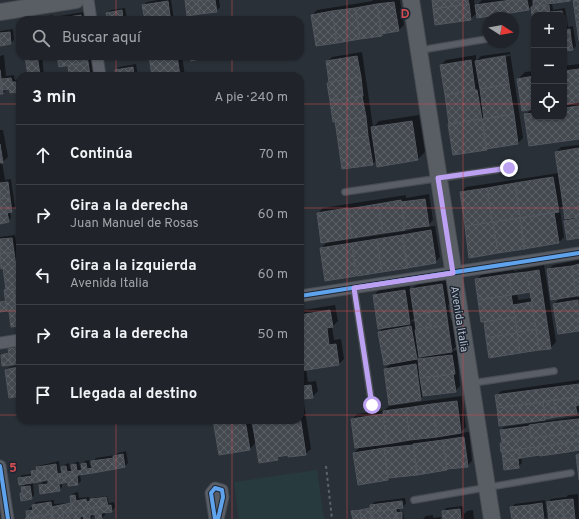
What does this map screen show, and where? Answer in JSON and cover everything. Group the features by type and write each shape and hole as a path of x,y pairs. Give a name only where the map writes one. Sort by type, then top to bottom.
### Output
{"main road":[{"path":"0,12 76,0"},
{"name":"Avenida Italia","path":"411,0 492,519"}],"street":[{"path":"88,0 90,16"},
{"path":"98,60 99,72"},
{"path":"304,295 579,253"},
{"path":"0,343 16,341"},
{"path":"0,466 8,519"}],"lane":[{"path":"419,50 483,40"},
{"path":"345,192 509,168"},
{"path":"354,288 372,405"},
{"path":"471,384 554,371"},
{"path":"414,500 571,473"}],"path":[{"path":"326,466 332,519"}],"green space":[{"path":"317,470 324,519 239,519 234,482"}],"building":[{"path":"185,0 198,0 200,14 187,16"},
{"path":"198,0 215,0 217,12 200,14"},
{"path":"432,0 468,0 469,4 433,9"},
{"path":"511,0 527,0 529,10 516,12 483,12 483,17 477,18 475,5"},
{"path":"533,0 570,0 570,1 533,6"},
{"path":"573,0 579,0 579,41"},
{"path":"168,1 170,16 144,16 142,5"},
{"path":"394,2 399,31 381,34 377,4"},
{"path":"377,4 382,36 360,39 355,8"},
{"path":"469,4 471,20 435,25 433,9"},
{"path":"549,5 550,12 539,12 538,6"},
{"path":"538,6 539,12 532,12 531,7"},
{"path":"355,8 360,39 337,43 332,11"},
{"path":"122,10 123,16 107,16 106,13"},
{"path":"332,11 337,43 316,46 311,15"},
{"path":"570,29 571,39 567,40 567,30"},
{"path":"10,32 11,44 0,46 0,33"},
{"path":"571,39 573,50 567,51 567,40"},
{"path":"357,56 361,77 329,82 326,61"},
{"path":"505,56 509,84 480,89 475,61"},
{"path":"26,60 38,60 38,61 26,63"},
{"path":"58,60 88,60 88,62 59,67"},
{"path":"150,60 178,60 179,72 151,72"},
{"path":"471,60 475,90 445,95 440,65"},
{"path":"38,61 39,72 27,72 26,63"},
{"path":"88,62 89,72 69,72 68,66"},
{"path":"133,67 134,72 115,72 115,70"},
{"path":"579,69 579,102 567,104 567,84 567,71"},
{"path":"0,70 3,94 0,94"},
{"path":"361,77 363,96 330,101 327,83"},
{"path":"531,77 531,110 522,111 517,79"},
{"path":"11,78 12,82 16,82 16,92 10,93 9,89 3,90 1,79"},
{"path":"509,84 514,114 484,119 480,89"},
{"path":"477,90 482,119 449,124 445,95"},
{"path":"362,96 366,117 333,122 330,101"},
{"path":"579,106 579,139 529,146 524,114 531,113 531,120 567,120 567,108"},
{"path":"514,114 518,144 486,149 482,119"},
{"path":"366,117 368,136 338,141 335,121"},
{"path":"482,119 487,150 453,155 448,124"},
{"path":"412,121 418,160 377,167 371,127"},
{"path":"368,136 373,165 342,169 338,141"},
{"path":"0,144 3,163 0,163"},
{"path":"579,148 579,188 561,191 555,152"},
{"path":"553,177 559,212 520,218 515,183"},
{"path":"8,182 10,198 0,199 0,183"},
{"path":"515,183 520,218 492,222 487,188"},
{"path":"487,188 492,222 465,226 460,192"},
{"path":"579,188 579,217 565,219 561,191"},
{"path":"10,198 12,212 0,214 0,199"},
{"path":"425,199 429,226 405,229 401,202"},
{"path":"401,200 405,230 383,233 378,204"},
{"path":"378,204 383,233 352,238 348,209"},
{"path":"348,208 352,238 321,243 317,213"},
{"path":"7,212 9,222 0,224 0,214"},
{"path":"554,212 559,243 524,249 520,218"},
{"path":"520,218 525,249 498,253 493,222"},
{"path":"579,218 579,238 567,240 564,221"},
{"path":"493,222 498,253 469,258 465,226"},
{"path":"431,230 436,263 407,268 402,235"},
{"path":"402,235 408,268 382,272 377,239"},
{"path":"12,238 14,252 0,254 0,239"},
{"path":"377,239 382,272 357,276 352,243"},
{"path":"352,243 356,276 325,281 320,248"},
{"path":"14,252 16,266 16,289 6,290 3,268 1,269 0,254"},
{"path":"579,264 579,296 576,296 572,266"},
{"path":"572,266 576,296 551,300 547,269"},
{"path":"539,270 551,349 539,350 527,272"},
{"path":"527,272 530,292 512,295 509,274"},
{"path":"509,274 512,295 478,300 475,279"},
{"path":"442,284 446,310 414,315 410,289"},
{"path":"13,289 16,289 16,310"},
{"path":"13,289 16,310 7,311 4,290"},
{"path":"405,290 410,324 378,329 373,295"},
{"path":"511,295 515,317 481,322 478,300"},
{"path":"578,300 579,331 558,334 553,304"},
{"path":"6,301 7,311 0,312 0,302"},
{"path":"531,302 536,329 517,332 513,305"},
{"path":"16,310 16,326 11,327 9,311"},
{"path":"330,310 333,327 327,328 329,345 336,344 339,365 304,370 304,314"},
{"path":"446,310 448,325 431,327 429,312"},
{"path":"429,312 431,327 416,329 414,315"},
{"path":"515,317 517,333 486,338 484,322"},
{"path":"448,325 452,352 419,357 415,330"},
{"path":"411,326 417,359 384,365 378,332"},
{"path":"536,329 539,350 520,353 517,332"},
{"path":"517,333 520,353 489,358 486,338"},
{"path":"16,348 16,364 11,365 8,349"},
{"path":"9,353 11,365 2,366 1,355"},
{"path":"452,355 455,374 420,378 418,359"},
{"path":"416,364 421,400 389,405 384,369"},
{"path":"16,368 16,397 9,398 5,370"},
{"path":"453,374 456,392 423,396 420,378"},
{"path":"579,384 579,397 497,408 495,395"},
{"path":"311,385 313,398 304,399 304,386"},
{"path":"574,397 579,397 579,405 576,406"},
{"path":"574,397 577,414 556,417 554,400"},
{"path":"554,400 556,417 545,419 543,402"},
{"path":"457,401 461,433 437,437 432,404"},
{"path":"543,402 545,420 499,426 497,408"},
{"path":"432,404 437,437 410,440 406,408"},
{"path":"406,408 410,440 387,444 383,411"},
{"path":"383,414 387,444 355,448 351,419"},
{"path":"579,419 579,432 562,434 560,421"},
{"path":"560,421 562,434 531,438 529,425"},
{"path":"214,424 246,424 250,450 219,455"},
{"path":"253,424 301,424 306,455 288,457 288,455 277,457 278,460 259,463"},
{"path":"530,426 531,438 502,442 500,430"},
{"path":"579,432 579,441 501,452 500,443"},
{"path":"464,437 468,467 447,469 443,440"},
{"path":"443,440 447,470 417,475 413,444"},
{"path":"579,441 579,450 568,452 566,443"},
{"path":"566,443 568,452 540,456 538,447"},
{"path":"413,445 417,475 388,478 384,448"},
{"path":"538,447 540,455 520,458 519,449"},
{"path":"384,448 388,480 358,485 353,453"},
{"path":"519,449 521,458 503,461 502,452"},
{"path":"123,454 125,467 115,469 113,456"},
{"path":"579,454 579,480 576,455"},
{"path":"114,458 115,469 93,473 91,461"},
{"path":"518,459 519,468 504,470 503,461"},
{"path":"86,463 87,469 92,468 93,473 58,478 57,474 62,473 61,467 66,466 67,472 72,471 71,465 76,464 77,471 82,470 81,464"},
{"path":"56,464 58,478 46,480 44,466"},
{"path":"44,466 46,480 38,482 36,467"},
{"path":"37,470 38,482 19,485 18,478 32,476 31,471"},
{"path":"77,475 78,485 68,486 68,482 59,484 58,478"},
{"path":"58,478 60,491 40,494 39,485 48,484 48,480"},
{"path":"30,486 32,499 21,501 21,487"},
{"path":"75,495 76,501 86,499 88,509 72,511 70,496"},
{"path":"106,497 108,506 102,507 100,498"},
{"path":"100,498 102,507 88,509 87,502 90,501 90,499"},
{"path":"573,499 575,519 564,519 562,500"},
{"path":"562,500 563,509 548,511 547,502"},
{"path":"402,501 403,508 371,512 370,505"},
{"path":"51,502 53,514 27,518 26,511 33,510 32,505"},
{"path":"71,503 72,511 63,513 61,505"},
{"path":"542,503 544,519 531,519 529,505"},
{"path":"61,505 64,519 53,519 51,507"},
{"path":"111,505 112,512 101,513 102,519 96,519 95,514 90,515 90,519 84,519 83,516 80,517 80,519 64,519 63,513"},
{"path":"529,505 531,519 512,519 510,507"},
{"path":"370,508 371,519 361,519 360,510"},
{"path":"396,509 397,519 371,519 371,512"},
{"path":"460,509 461,519 443,519 442,511"},
{"path":"563,509 564,519 549,519 548,511"},
{"path":"360,510 361,519 353,519 351,511"},
{"path":"402,512 402,519 397,519 396,513"},
{"path":"53,514 53,519 25,518"}],"cycle path":[{"path":"304,295 579,253"},
{"path":"0,466 8,519"},
{"path":"215,519 211,493 215,488 222,490 223,497 218,519"}],"route":[{"path":"372,405 354,288 453,273 438,178 509,168"}]}
